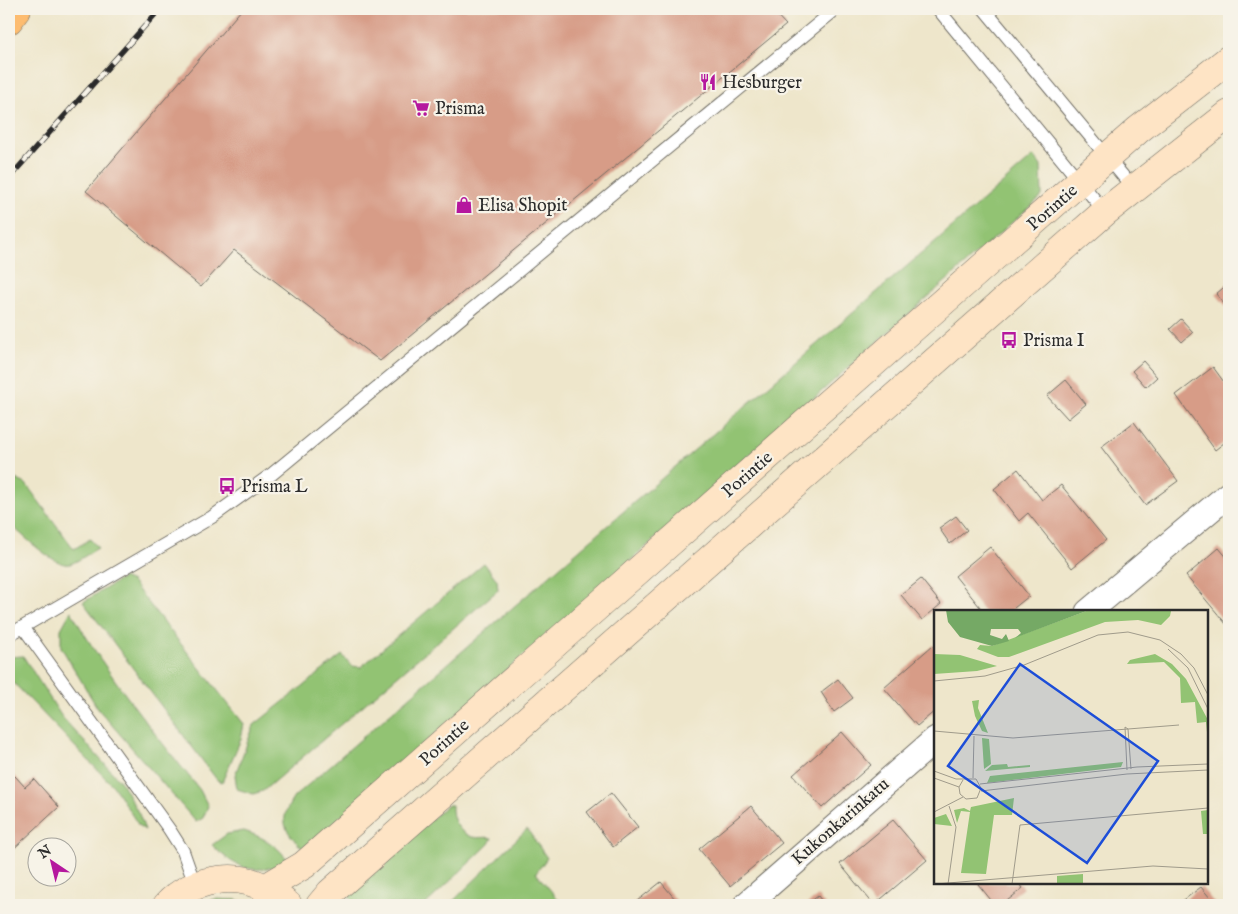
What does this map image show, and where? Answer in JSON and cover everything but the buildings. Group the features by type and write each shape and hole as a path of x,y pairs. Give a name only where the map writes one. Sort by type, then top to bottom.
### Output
{"highway":[{"path":"9,20 17,9"}],"main road":[{"name":"Porintie","path":"265,888 304,865 1138,130 1229,59"},
{"path":"320,905 337,886 1105,212 1229,114"},
{"path":"167,905 195,885 222,880 244,881 265,888 288,905"}],"street":[{"path":"1090,610 1229,494"},
{"name":"Kukonkarinkatu","path":"746,905 934,741"}],"lane":[{"path":"9,635 212,517 272,474 836,9"},
{"path":"938,9 1105,212"},
{"path":"984,9 1133,188"},
{"path":"24,627 183,851 195,885"}],"green space":[{"path":"1034,156 1041,166 1042,196 304,850 297,843 288,831 285,820 286,813 294,797"},
{"path":"9,476 26,484 74,549 90,539 98,548 70,564 56,561 38,549 9,523"},
{"path":"484,563 497,580 498,590 263,791 253,794 237,789 235,775 254,725 342,655 352,666 361,667"},
{"path":"123,578 132,582 244,724 241,739 222,782 217,780 83,602"},
{"path":"71,611 115,681 200,790 208,806 203,818 196,822 98,709 61,647 61,629"},
{"path":"23,656 62,717 121,782 139,814 145,830 139,826 114,787 9,678 9,657"},
{"path":"447,805 452,805 454,820 463,832 474,838 492,838 489,844 425,905 356,905 348,895"},
{"path":"527,829 547,858 536,873 563,905 449,905"},
{"path":"244,831 270,842 289,862 266,868 248,868 230,860 212,845 227,834"},
{"path":"215,899 237,900 252,905 196,905"}],"railway":[{"path":"9,178 160,9"}],"place":[{"name":"Hesburger","path":"708,82"},
{"name":"Prisma","path":"421,108"},
{"name":"Elisa Shopit","path":"464,205"},
{"name":"Prisma I","path":"1009,340"},
{"name":"Prisma L","path":"227,486"}]}
